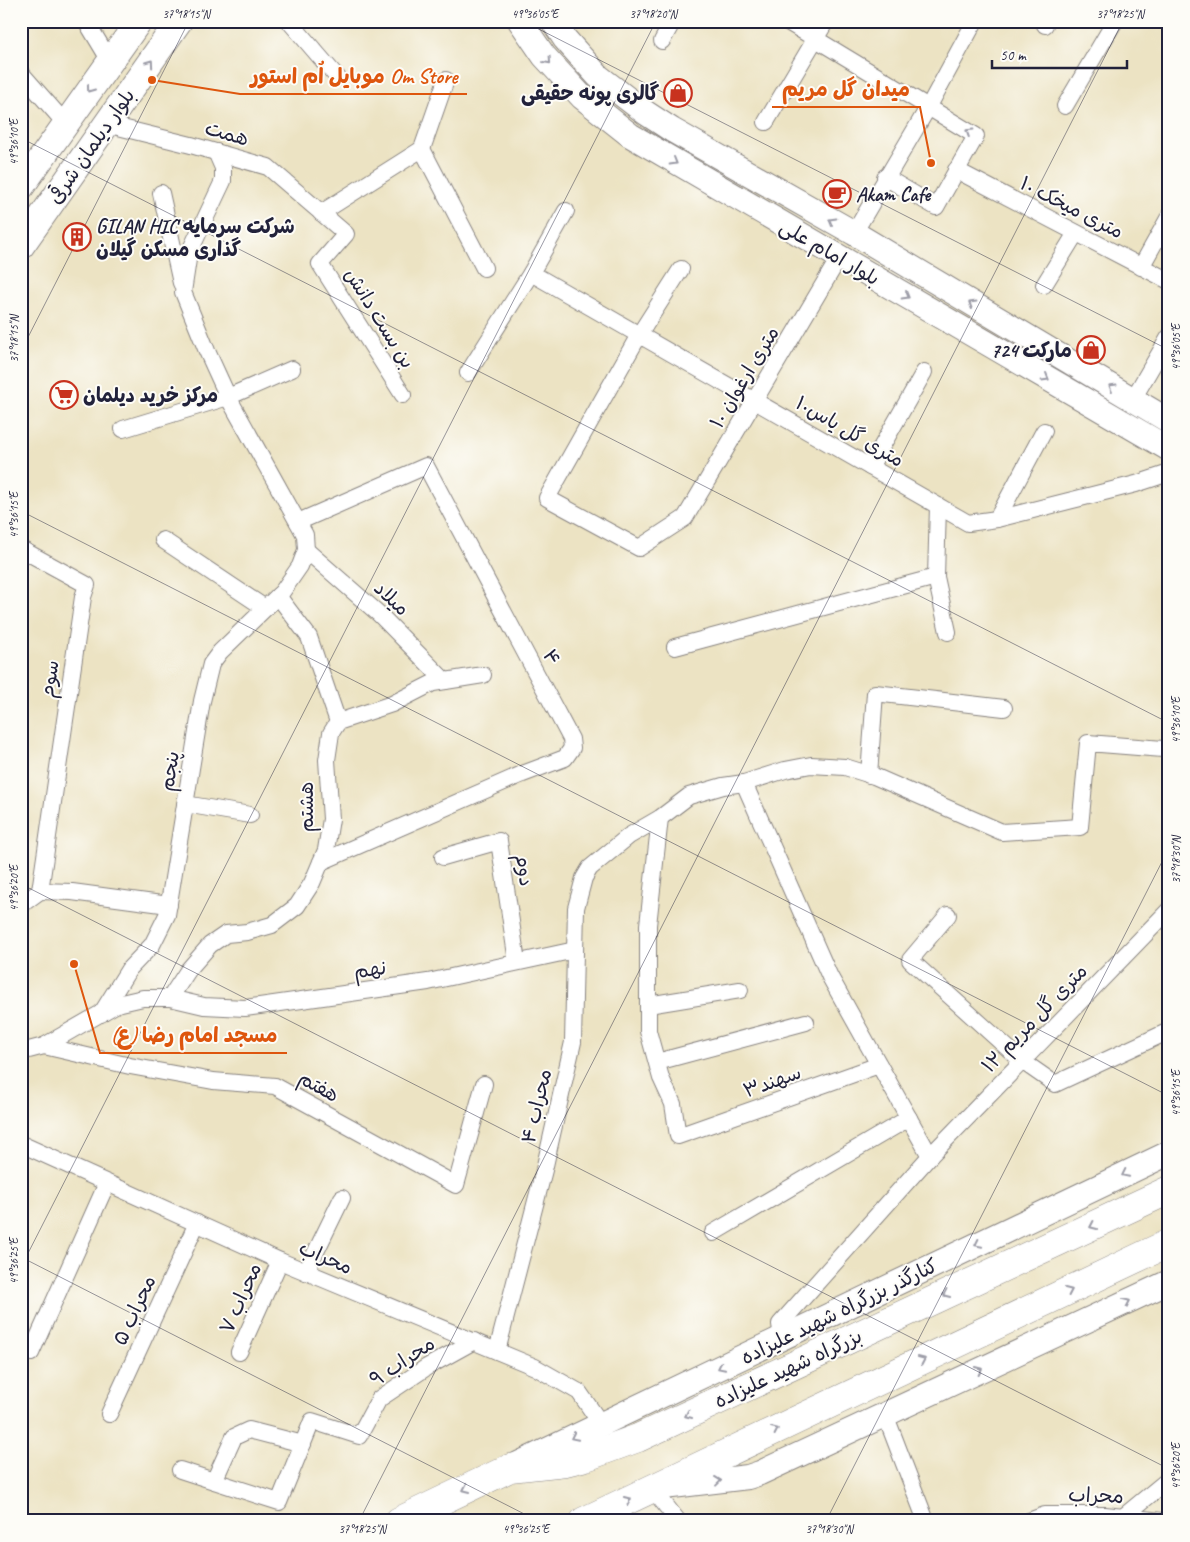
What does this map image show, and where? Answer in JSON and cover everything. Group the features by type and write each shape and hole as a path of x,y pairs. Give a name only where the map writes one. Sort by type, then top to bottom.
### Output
{"highway":[{"name":"بزرگراه شهید علیزاده","path":"399,1521 510,1468 566,1462 586,1457 638,1438 1169,1190"},
{"path":"584,1521 1169,1243"}],"main road":[{"name":"بلوار دیلمان شرقی","path":"21,187 139,21"},
{"name":"بلوار دیلمان شرقی","path":"21,246 179,21"},
{"name":"بلوار امام علی","path":"520,21 544,56 582,97 630,136 1169,449"},
{"name":"بلوار امام علی","path":"553,21 565,39 598,76 646,113 672,130 854,233 1169,421"},
{"path":"65,123 106,124"},
{"path":"839,258 854,233"},
{"name":"کنارگذر بزرگراه شهید علیزاده","path":"510,1468 1169,1154"},
{"path":"652,1488 748,1477 760,1473 1169,1282"}],"street":[{"path":"86,21 110,61"},
{"path":"662,40 673,21"},
{"path":"786,21 976,136 936,206 885,177"},
{"path":"766,122 826,21"},
{"path":"854,233 975,21"},
{"path":"1065,106 1115,21"},
{"path":"292,22 338,78"},
{"path":"21,73 65,123"},
{"path":"321,213 422,149 446,80"},
{"name":"همت","path":"106,124 268,167 346,234 320,264"},
{"path":"422,149 484,268"},
{"path":"183,292 189,253 223,181 223,168 216,152"},
{"name":"۱۰ متری میخک","path":"956,170 1169,281"},
{"path":"161,193 183,292 206,350 228,398 305,535 306,550"},
{"path":"468,373 531,273 566,211"},
{"path":"1141,267 1169,217"},
{"path":"1044,286 1076,233"},
{"name":"۱۰ متری ارغوان","path":"639,335 547,498 639,548 685,518 839,258"},
{"name":"بن بست دانش","path":"320,264 402,395"},
{"path":"639,335 681,269"},
{"name":"۱۰متری گل یاس","path":"531,273 968,524 997,519 1136,484 1169,473"},
{"path":"1133,399 1169,337"},
{"path":"122,429 228,398 292,369"},
{"path":"870,467 924,372"},
{"path":"997,519 1044,431"},
{"name":"۴","path":"298,522 426,466 571,739 572,748 566,758 520,775 321,862"},
{"path":"938,506 936,577 948,632"},
{"path":"163,540 265,608"},
{"name":"سوم","path":"21,549 87,586 83,597 40,891"},
{"name":"پنجم","path":"101,1014 129,969 152,945 167,915 202,701 212,664 220,652 278,596 300,566 306,550"},
{"name":"میلاد","path":"306,550 379,614 445,681"},
{"path":"675,647 936,577"},
{"path":"278,596 309,637 338,722 392,704 433,682 483,675"},
{"path":"869,774 875,693 1004,708"},
{"name":"هشتم","path":"170,998 189,969 210,945 226,934 247,932 272,925 297,906 312,883 326,850 332,819 327,760 331,733 338,722"},
{"path":"806,1022 657,1062 648,1031 648,926 660,818 689,796 723,786 744,783 785,770 812,765 845,767 869,774 1002,832 1080,827 1088,743 1163,749"},
{"path":"744,783 830,977 930,1156"},
{"path":"185,804 250,815"},
{"name":"محراب ۴","path":"496,1351 544,1170 573,1042 576,908 584,878 590,868 629,836 660,818"},
{"name":"دوم","path":"443,857 499,841 517,962"},
{"path":"22,903 40,891 72,892 169,905"},
{"name":"۱۲ متری گل مریم","path":"782,1338 780,1324 930,1156 1169,910"},
{"path":"948,915 910,960 1022,1061 1055,1084 1169,1031"},
{"name":"نهم","path":"44,1046 118,1004 143,998 170,998 204,1006 245,1008 428,982 575,950"},
{"path":"648,1005 740,990"},
{"path":"21,1052 44,1046"},
{"name":"هفتم","path":"44,1046 130,1066 213,1081 275,1086 456,1185 484,1084"},
{"name":"سهند۳","path":"657,1062 661,1078 674,1104 678,1136 879,1065"},
{"path":"713,1233 909,1118"},
{"name":"محراب","path":"21,1144 280,1261 535,1367 579,1392 601,1424"},
{"path":"31,1353 107,1182"},
{"path":"306,1272 342,1198"},
{"name":"محراب ۵","path":"109,1414 197,1223"},
{"name":"محراب ۷","path":"239,1352 280,1261"},
{"name":"محراب ۹","path":"303,1444 312,1421 359,1436 379,1399 427,1367 474,1341"},
{"path":"888,1422 926,1521"},
{"path":"180,1470 214,1481 279,1502 303,1444 249,1430 234,1437 214,1481"},
{"path":"1122,1516 1169,1479"},
{"path":"652,1488 678,1521"},
{"name":"محراب","path":"1029,1521 1045,1515 1104,1518 1122,1516 1162,1521"}],"place":[{"name":"موبایل اُم استور Om Store","path":"152,80"},
{"name":"گالری پونه حقیقی","path":"678,93"},
{"name":"میدان گل مریم","path":"931,163"},
{"name":"Akam Cafe","path":"837,194"},
{"name":"GILAN HIC شرکت سرمایه گذاری مسکن گیلان","path":"77,237"},
{"name":"مارکت 724","path":"1091,350"},
{"name":"مرکز خرید دیلمان","path":"64,395"},
{"name":"مسجد امام رضا (ع)","path":"74,964"}]}
